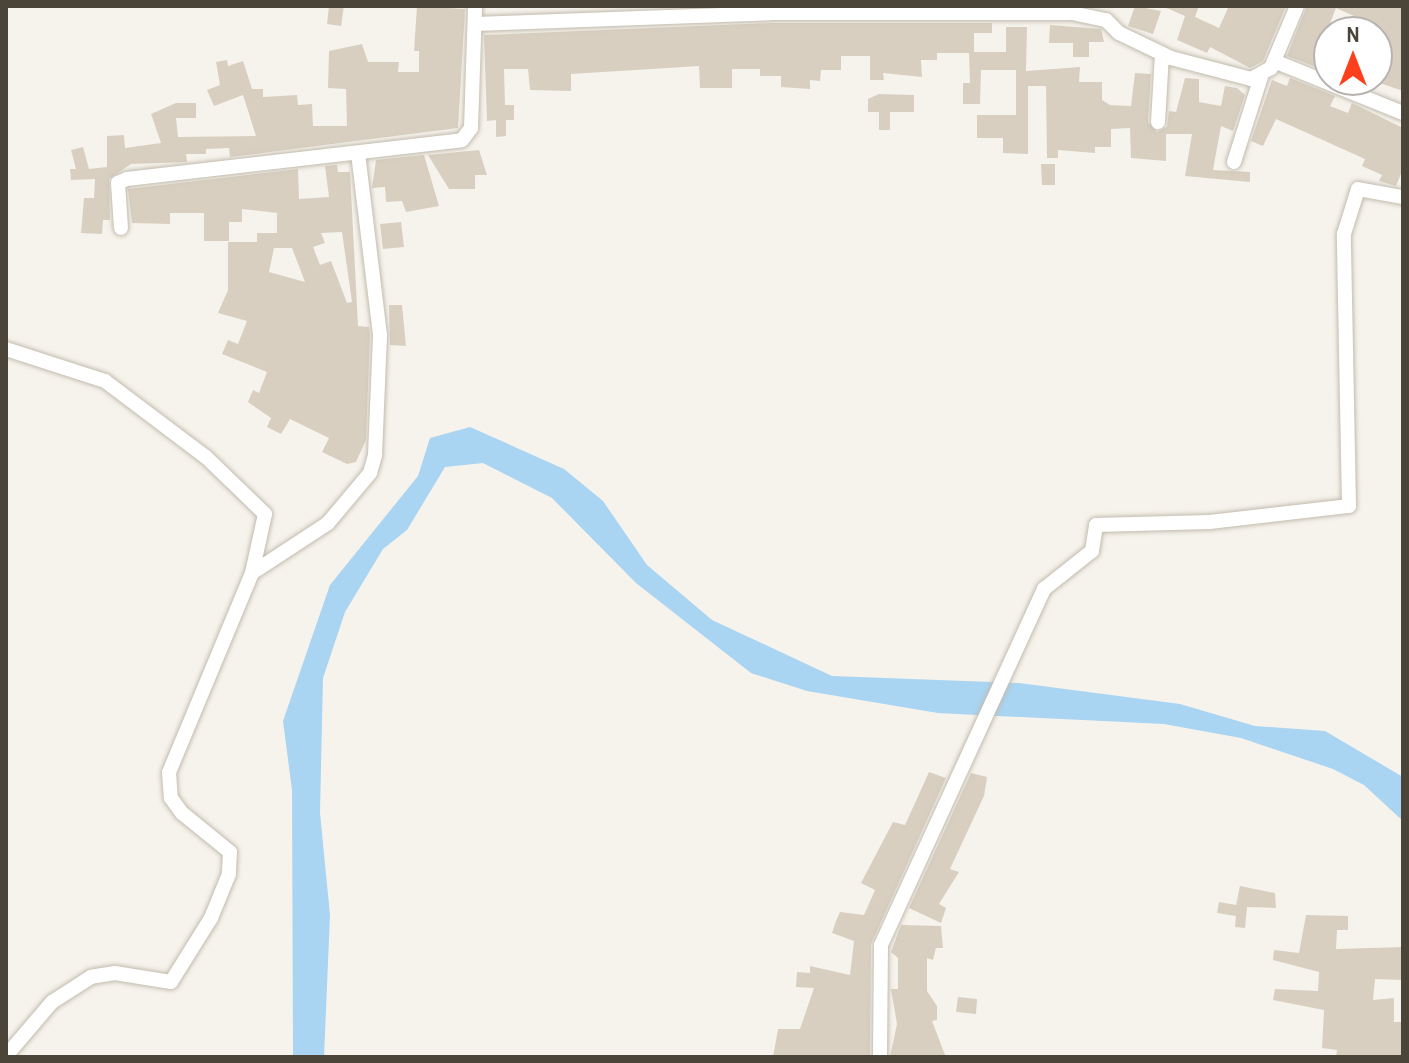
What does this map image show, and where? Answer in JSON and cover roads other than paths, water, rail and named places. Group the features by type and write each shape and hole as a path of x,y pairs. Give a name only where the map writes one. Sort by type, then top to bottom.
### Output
{"street":[{"path":"121,228 118,183 127,179 441,146 467,138 475,6"},
{"path":"1234,162 1261,77 1274,61 1297,6"},
{"path":"475,24 912,10 1089,15 1162,54 1261,77"},
{"path":"1158,122 1162,54"},
{"path":"1274,61 1403,113"},
{"path":"252,573 328,523 370,473 375,455 380,335 358,154"},
{"path":"880,1057 881,945 982,717 1048,582 1092,551 1099,523 1210,522 1349,506 1344,234 1358,189 1403,197"},
{"path":"6,349 105,381 248,494 265,514 252,573 169,772 171,798 182,813 230,852 229,874 211,918 171,982 115,973 91,977 52,1002 6,1056"}],"water":[{"path":"470,427 564,469 603,501 647,565 712,620 832,676 1019,683 1180,704 1255,726 1325,731 1403,777 1403,821 1364,785 1333,769 1241,738 1164,724 938,713 807,691 751,673 636,583 552,498 483,463 445,467 407,530 383,549 345,612 323,678 320,813 330,915 324,1057 293,1057 292,790 283,721 330,585 418,476 430,438"}]}
